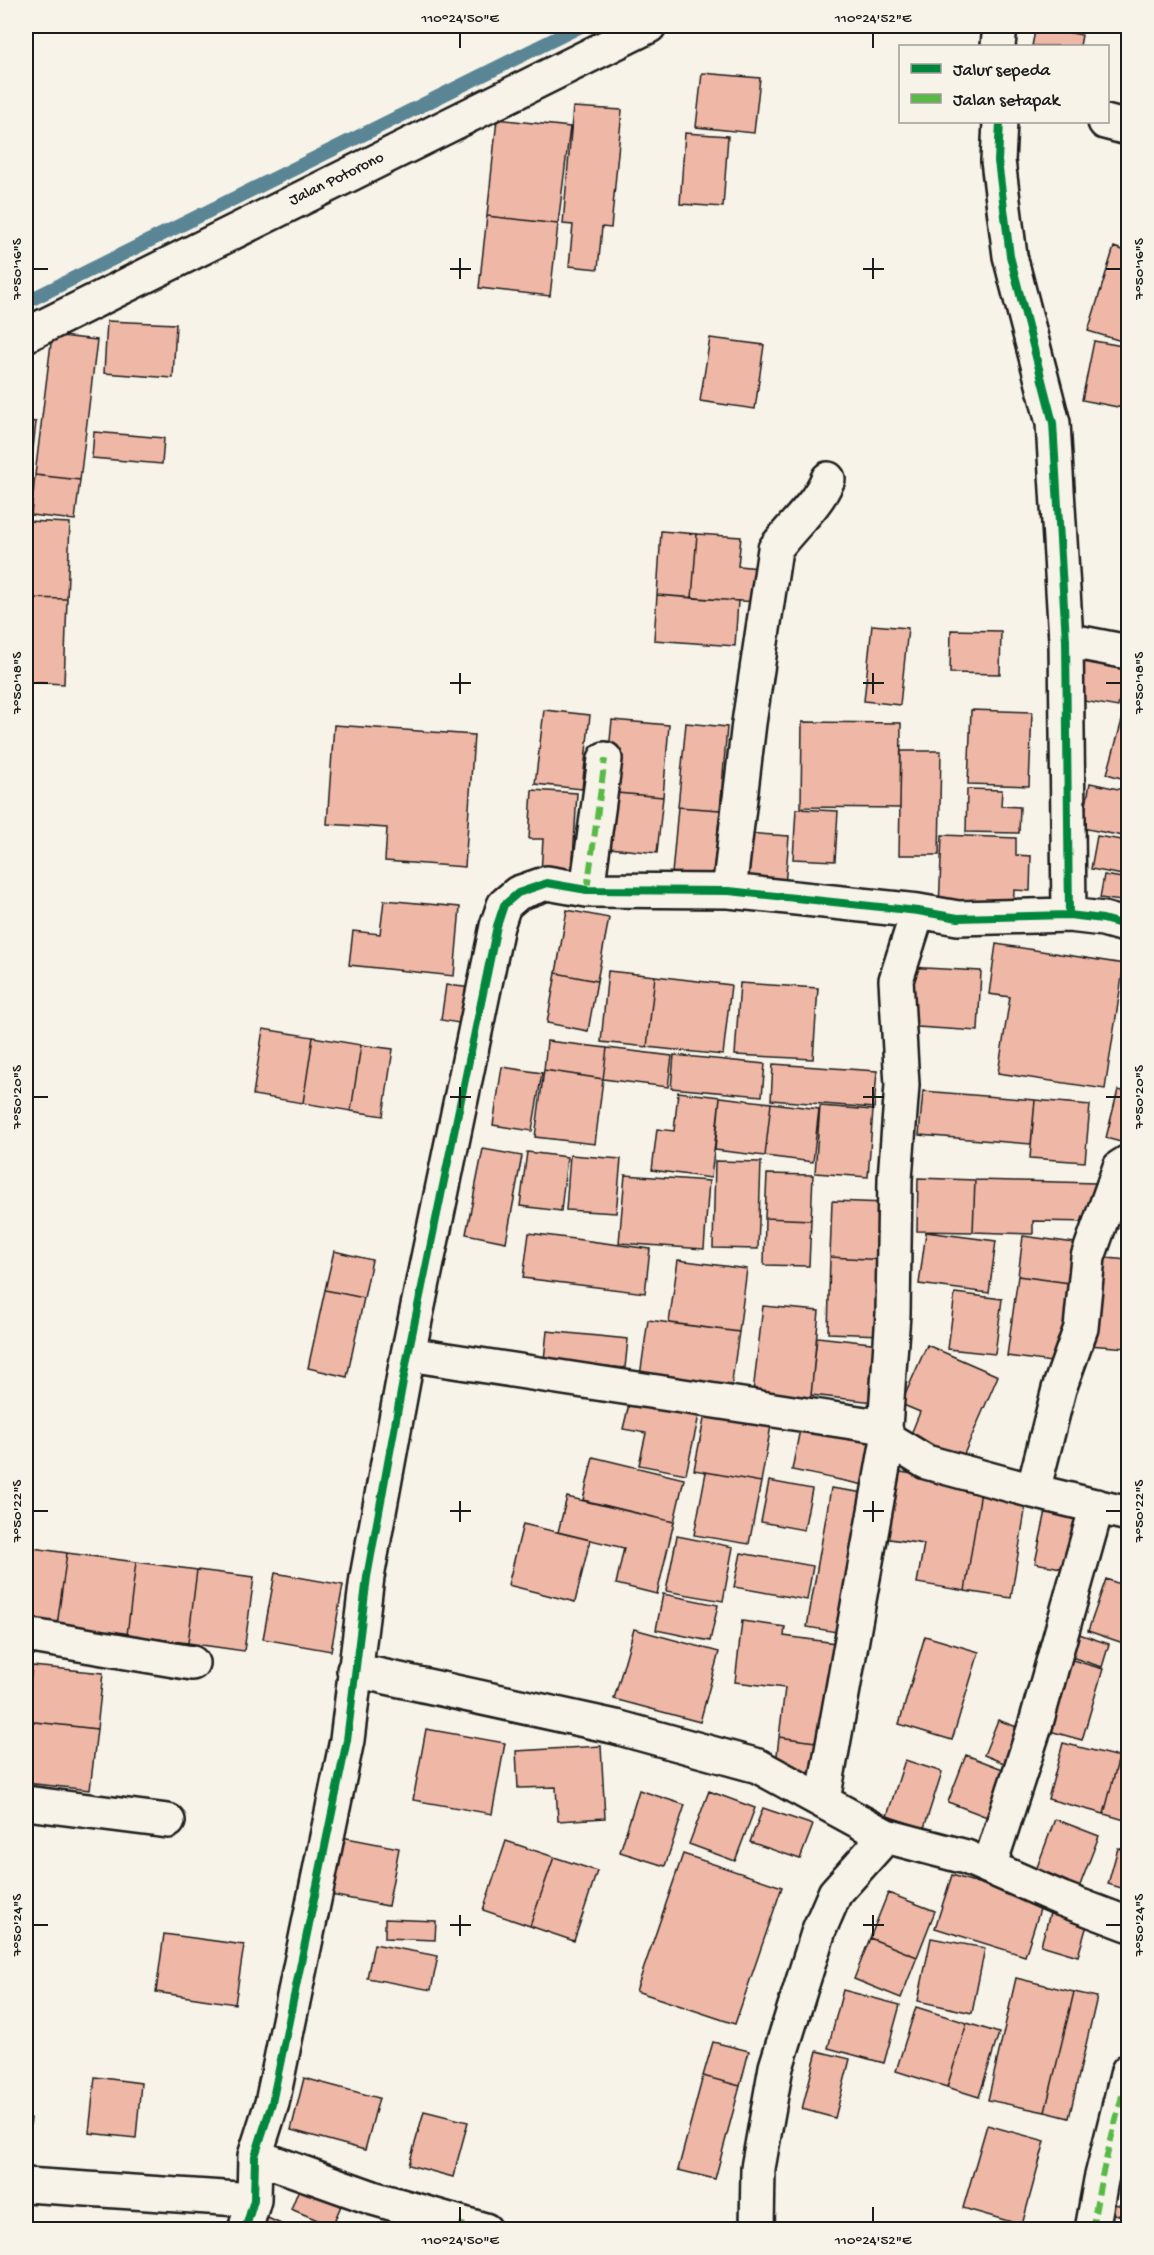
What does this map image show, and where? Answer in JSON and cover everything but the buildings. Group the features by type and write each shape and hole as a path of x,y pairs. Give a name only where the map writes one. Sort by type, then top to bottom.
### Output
{"street":[{"name":"Jalan Potorono","path":"26,335 649,26"},
{"path":"998,45 1000,26"},
{"path":"1000,123 998,161 1010,256 1053,423 1066,640 1069,915"},
{"path":"1109,123 1128,128"},
{"path":"729,891 749,723 775,549 790,528 805,515 822,494 828,478"},
{"path":"1066,640 1128,652"},
{"path":"587,890 604,759"},
{"path":"26,2185 250,2215 255,2156 272,2103 347,1740 367,1577 408,1354 495,934 504,905 518,893 547,883 587,890 729,891 918,911 958,918 1069,915 1103,919 1128,926"},
{"path":"823,1800 887,1433 893,1314 895,1179 902,1084 896,980 918,911"},
{"path":"1033,1491 1059,1389 1081,1328 1088,1257 1120,1167 1128,1162"},
{"path":"408,1354 887,1433 926,1462 1128,1514"},
{"path":"989,1867 1036,1723 1097,1506"},
{"path":"26,1635 192,1663"},
{"path":"354,1670 616,1727 758,1766 886,1836 966,1857 1062,1899 1128,1924"},
{"path":"26,1803 168,1821"},
{"path":"757,2229 758,2168 776,2067 819,1930 835,1893 886,1836"},
{"path":"1092,2229 1101,2180 1128,2071"},
{"path":"255,2156 373,2198 469,2227"}],"waterway":[{"path":"26,302 581,26"}],"marked path":[{"path":"587,890 605,759"},
{"path":"1092,2230 1101,2180 1128,2071"},
{"path":"460,2230 463,2222"}],"cycle path":[{"path":"1000,123 998,161 1010,256 1053,423 1066,640 1069,915"},
{"path":"245,2230 254,2200 255,2156 272,2103 347,1740 367,1577 408,1354 497,926 504,905 518,893 547,883 587,890 729,891 918,911 958,918 1069,915 1103,919 1128,926"}]}
